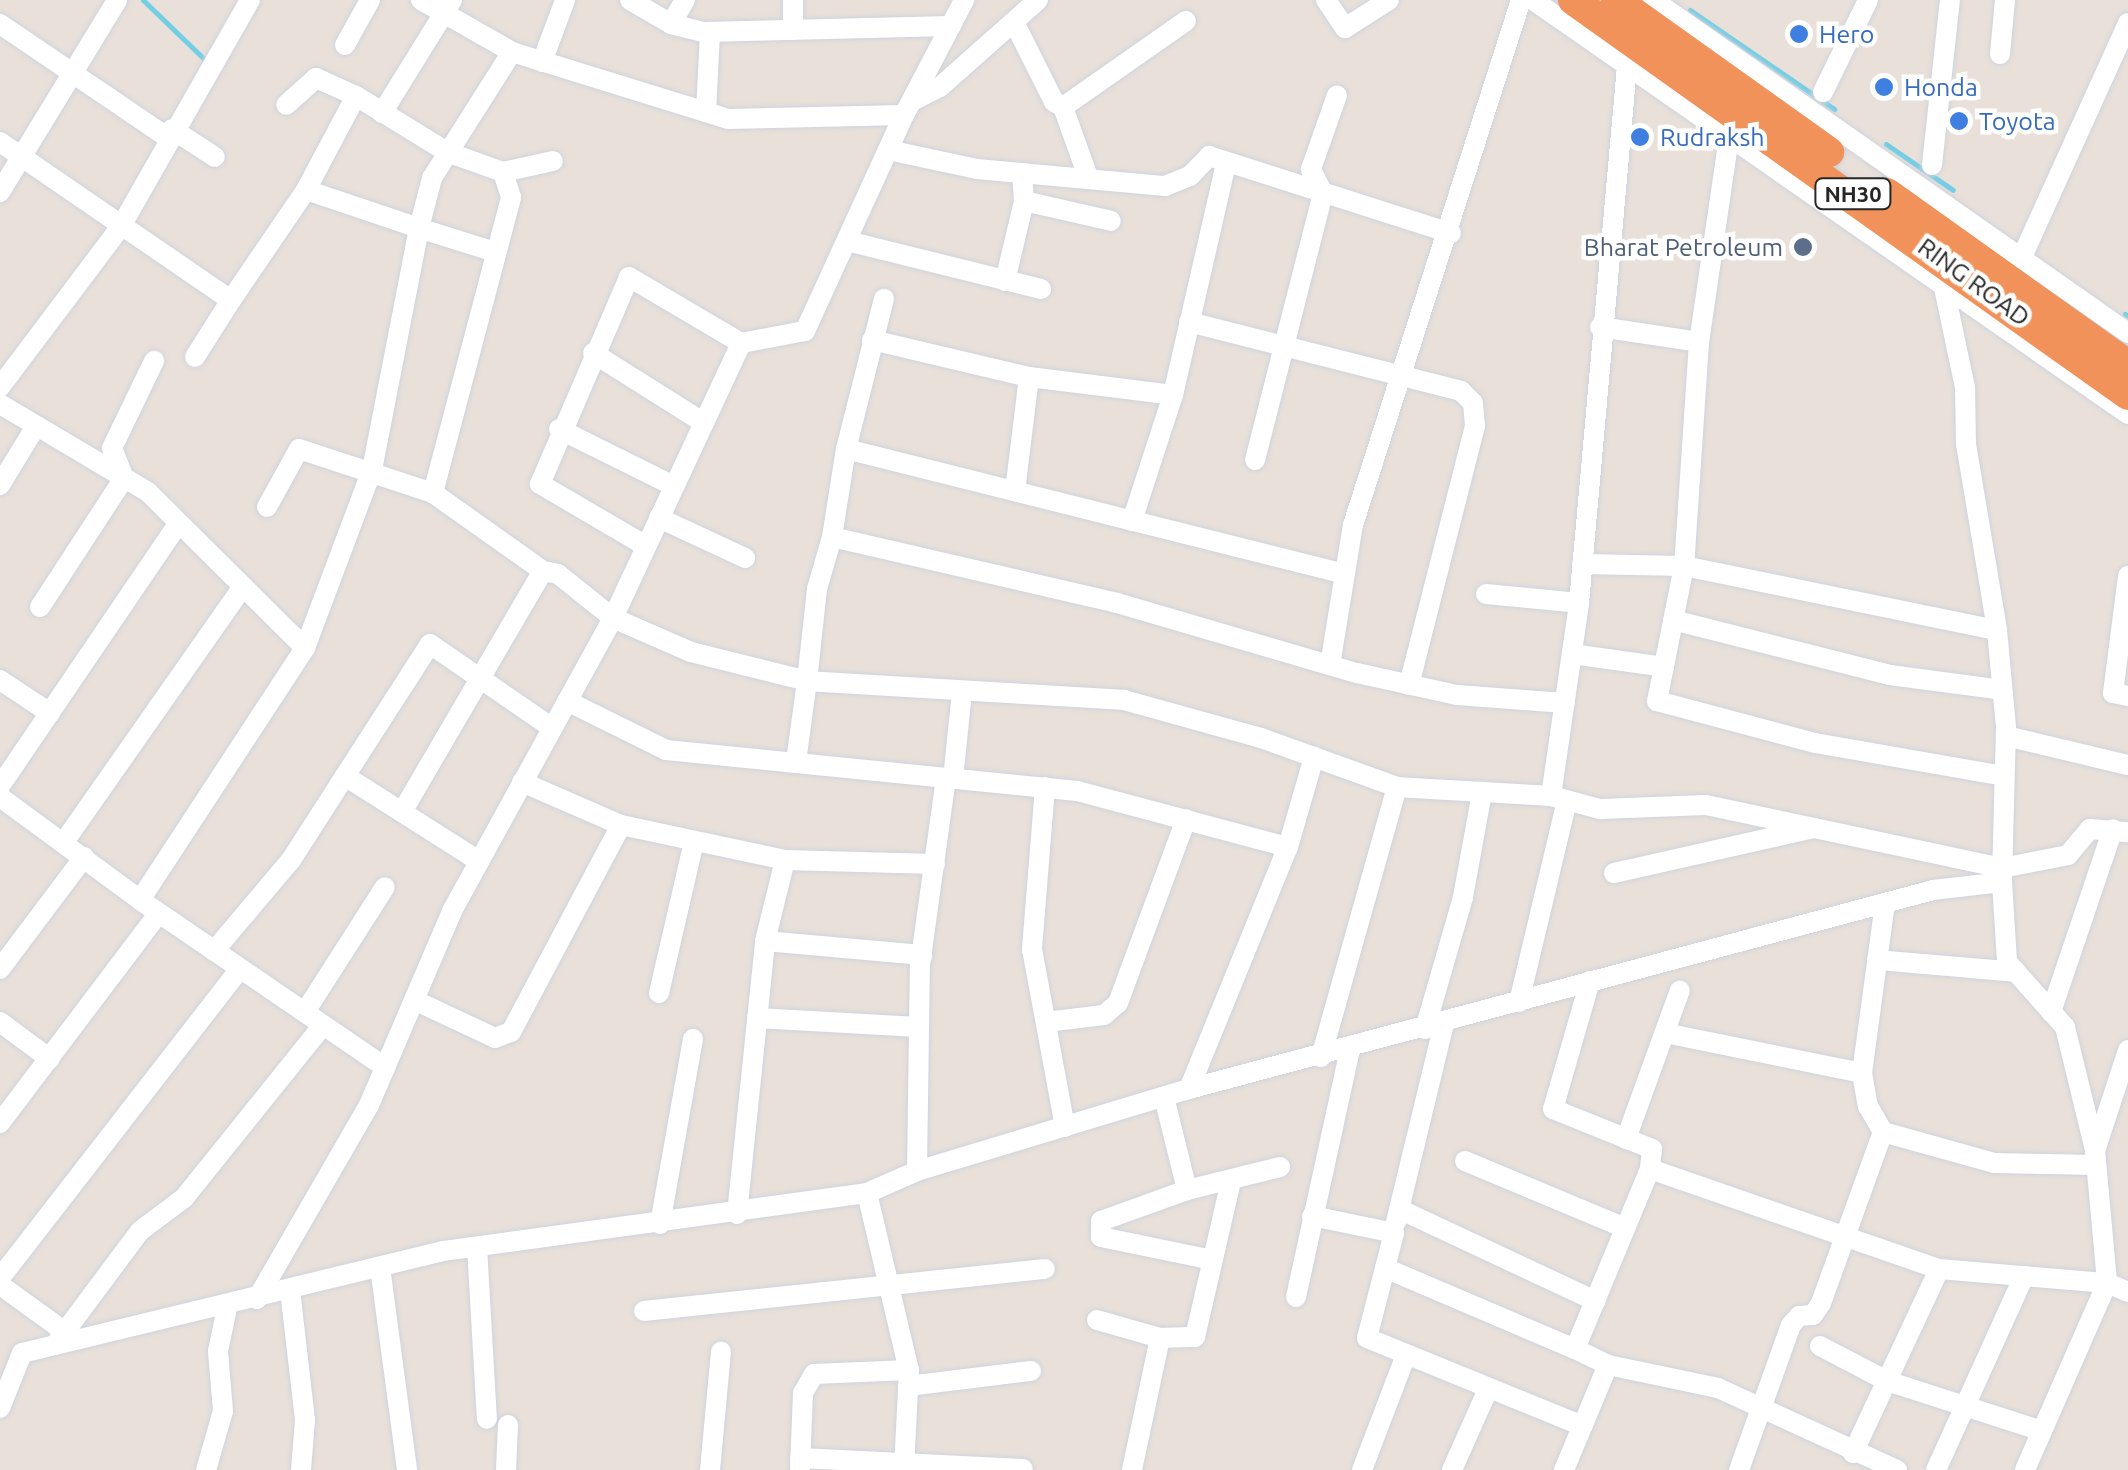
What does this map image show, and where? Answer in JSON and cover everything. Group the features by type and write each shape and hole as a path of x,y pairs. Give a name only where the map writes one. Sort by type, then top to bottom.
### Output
{"highway":[{"name":"RING ROAD","path":"1573,0 2128,395"},
{"name":"RING ROAD","path":"1616,0 2128,364"}],"street":[{"path":"0,192 116,0"},
{"path":"0,388 120,228 170,133 250,0"},
{"path":"345,45 370,0"},
{"path":"422,0 448,6 512,52 728,119 909,108 940,87 1038,0"},
{"path":"542,62 555,12 565,0"},
{"path":"630,0 672,24 710,32 950,26"},
{"path":"672,24 686,0"},
{"path":"793,0 793,30"},
{"path":"646,546 540,484 559,429 629,277 741,342 806,332 888,150 964,0"},
{"path":"1326,0 1346,28 1389,0"},
{"path":"1330,665 1354,525 1451,234 1522,0"},
{"path":"1533,0 2128,414"},
{"path":"1653,0 2024,252 2128,334"},
{"path":"1823,92 1868,0"},
{"path":"1932,165 1950,0"},
{"path":"2000,54 2005,0"},
{"path":"382,113 448,6"},
{"path":"1063,106 1186,21"},
{"path":"1014,22 1054,102 1063,106 1087,174"},
{"path":"2024,252 2128,23"},
{"path":"0,24 70,75 215,156"},
{"path":"706,112 710,32"},
{"path":"140,900 306,648 372,470 432,178 512,52"},
{"path":"1518,1002 1559,799 1564,704 1580,602 1600,327 1627,66"},
{"path":"286,105 316,78 356,96 448,152 503,172 553,160"},
{"path":"1255,460 1323,193 1311,169 1337,95"},
{"path":"194,356 306,190 356,96"},
{"path":"1729,137 1700,342 1684,566 1657,701 1815,744 2004,776"},
{"path":"0,142 120,228 231,300"},
{"path":"888,150 1022,173 1087,174 1165,186 1190,176 1208,156 1451,234"},
{"path":"1132,520 1172,394 1226,163"},
{"path":"433,493 512,197 503,172"},
{"path":"1005,280 1024,202 1022,173"},
{"path":"306,190 495,252"},
{"path":"1024,202 1111,221"},
{"path":"847,241 1041,289"},
{"path":"1943,283 1965,386 1966,444 1997,630 2006,736 2002,875 2007,962 2065,1027 2096,1158 2107,1284 2025,1470"},
{"path":"796,762 817,589 832,538 846,449 884,300"},
{"path":"1189,322 1401,379 1461,391 1474,404 1474,426 1409,685"},
{"path":"1600,327 1700,342"},
{"path":"872,340 1029,377 1172,394"},
{"path":"256,1299 386,1066 479,861 613,618 741,342"},
{"path":"593,353 704,423"},
{"path":"124,478 112,448 154,361"},
{"path":"1015,492 1029,377"},
{"path":"0,404 124,478 179,523 306,648"},
{"path":"0,485 36,426"},
{"path":"559,429 674,486"},
{"path":"267,508 299,449 433,493 543,570 558,574 613,618 691,652 806,681 1124,700 1314,757 1397,787 1559,799 1600,810 1706,804 2002,875"},
{"path":"846,449 1345,574"},
{"path":"40,607 124,478"},
{"path":"660,518 745,558"},
{"path":"0,786 179,523"},
{"path":"832,538 1117,602 1409,685 1564,704"},
{"path":"1582,564 1684,566 1997,630"},
{"path":"402,812 543,570"},
{"path":"2128,576 2113,694 2128,696"},
{"path":"64,842 242,586"},
{"path":"1486,594 1580,602"},
{"path":"1673,620 1890,675 2002,690"},
{"path":"214,950 291,860 430,644 552,728"},
{"path":"1572,654 1664,667"},
{"path":"0,680 50,713"},
{"path":"917,1172 922,955 962,692"},
{"path":"567,701 666,750 1044,788 1186,819 1288,847"},
{"path":"2006,736 2128,764"},
{"path":"1189,1090 1288,847 1314,757"},
{"path":"345,776 479,861"},
{"path":"522,782 621,825 785,860 935,864"},
{"path":"1321,1057 1397,787"},
{"path":"1044,788 1032,948 1065,1126"},
{"path":"1482,792 1394,1234 1366,1338 1583,1426"},
{"path":"0,796 140,900 386,1066"},
{"path":"1046,1022 1104,1015 1118,1003 1186,819"},
{"path":"414,1000 494,1038 511,1032 621,825"},
{"path":"1614,873 1816,828"},
{"path":"0,1360 65,1339 227,1308 380,1267 477,1247 867,1193 917,1172 1164,1097 1350,1050 1884,903 2002,875 2068,854 2090,829 2121,831 2051,1012"},
{"path":"659,993 694,841"},
{"path":"0,969 84,857"},
{"path":"736,1214 764,941 785,860"},
{"path":"305,1012 385,886"},
{"path":"1884,903 1862,1073 1868,1106 1883,1132 1994,1163 2096,1158"},
{"path":"0,1123 159,913"},
{"path":"764,941 922,955"},
{"path":"1877,960 2016,972"},
{"path":"65,1339 0,1281 240,969"},
{"path":"1575,1349 1650,1169 1652,1149 1553,1109 1590,981"},
{"path":"1626,1138 1680,990"},
{"path":"757,1018 918,1027"},
{"path":"0,1022 50,1059"},
{"path":"65,1339 140,1232 184,1198 323,1025"},
{"path":"1664,1032 1862,1073"},
{"path":"660,1224 693,1039"},
{"path":"1296,1297 1350,1050"},
{"path":"2096,1158 2128,1050"},
{"path":"1164,1097 1187,1190"},
{"path":"1739,1470 1791,1324 1799,1316 1813,1315 1883,1132"},
{"path":"1465,1161 1625,1228"},
{"path":"1213,1260 1101,1238 1101,1221 1187,1190 1280,1167"},
{"path":"1650,1169 1940,1269 2107,1284 2128,1292"},
{"path":"1097,1320 1160,1338 1195,1337 1231,1181"},
{"path":"867,1193 909,1378 904,1467"},
{"path":"1399,1209 1595,1301"},
{"path":"1312,1216 1394,1234"},
{"path":"477,1247 487,1419"},
{"path":"380,1267 407,1470"},
{"path":"1385,1268 1608,1366 1718,1388 1852,1453 1897,1470"},
{"path":"644,1311 1046,1269"},
{"path":"1852,1453 1940,1269"},
{"path":"1936,1470 2024,1276"},
{"path":"290,1290 304,1420 301,1470"},
{"path":"206,1470 222,1411 218,1352 227,1308"},
{"path":"1132,1470 1160,1338"},
{"path":"1820,1346 1886,1381 2042,1431"},
{"path":"710,1470 721,1352"},
{"path":"0,1408 22,1353"},
{"path":"1362,1470 1406,1354"},
{"path":"1564,1470 1608,1366"},
{"path":"1022,1469 800,1464 803,1394 814,1374 909,1378 1031,1371"},
{"path":"1452,1470 1488,1389"},
{"path":"506,1470 508,1424"}],"waterway":[{"path":"143,0 204,59"},
{"path":"1690,10 1834,109"},
{"path":"1886,144 1953,190"}],"place":[{"name":"Hero","path":"1799,34"},
{"name":"Honda","path":"1884,87"},
{"name":"Toyota","path":"1959,121"},
{"name":"Rudraksh","path":"1640,137"},
{"name":"Bharat Petroleum","path":"1803,247"}]}
